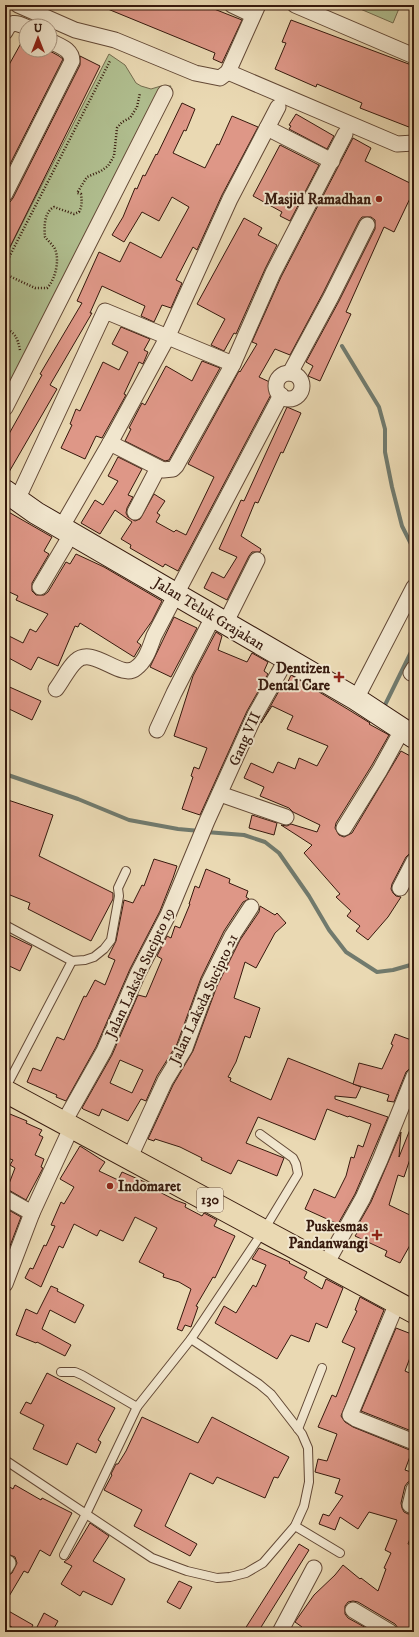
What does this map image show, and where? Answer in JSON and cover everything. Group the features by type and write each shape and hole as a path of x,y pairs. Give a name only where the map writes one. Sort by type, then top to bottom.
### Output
{"main road":[{"name":"130","path":"5,1090 406,1307"}],"street":[{"path":"18,5 75,30 115,40 195,73 220,78 228,72 256,10 232,5"},
{"path":"294,5 414,56"},
{"path":"5,32 8,26 13,23 18,23"},
{"path":"5,194 72,61 71,55 68,51 58,45"},
{"path":"228,72 397,144 414,143"},
{"path":"5,408 165,93"},
{"path":"40,588 110,443 167,338 230,200 278,107"},
{"path":"268,128 332,161"},
{"path":"110,443 158,468 164,470 176,466 233,364 273,274 345,134"},
{"path":"56,689 76,661 84,657 99,660 126,671 136,669 146,657 154,636 177,595 281,395 277,388 279,379 286,374 290,374 367,225"},
{"path":"11,495 105,311 167,338 233,364"},
{"path":"135,512 158,468"},
{"name":"Jalan Teluk Grajakan","path":"11,495 36,513 286,660 356,699 408,734"},
{"path":"157,730 174,693 257,560"},
{"path":"356,699 414,587"},
{"name":"Gang VII","path":"207,821 255,715 286,660"},
{"path":"344,828 380,770 408,734"},
{"path":"220,794 286,817"},
{"name":"Jalan Laksda Sucipto 19","path":"5,1284 32,1212 68,1124 104,1051 138,973 168,915 197,849 207,821"},
{"path":"400,888 414,861"},
{"name":"Jalan Laksda Sucipto 21","path":"130,1157 165,1081 185,1048 208,982 232,936 251,907"},
{"path":"326,1264 363,1198 414,1076"},
{"path":"5,1198 32,1212"},
{"path":"406,1307 351,1410 350,1415 356,1419 414,1442"},
{"path":"410,1505 414,1489"},
{"path":"5,1562 8,1563 5,1568"},
{"path":"280,1632 314,1568"},
{"path":"353,1610 390,1632"}],"lane":[{"path":"5,925 72,961 85,960 94,957 104,950 111,940 119,896 118,888 126,870"},
{"path":"5,1090 72,961"},
{"path":"64,1555 86,1514 137,1407 191,1339 264,1230 296,1178 298,1171 293,1158 260,1134"},
{"path":"8,1462 152,1558 187,1572 217,1578 230,1577 246,1573 263,1563 294,1526 304,1506 309,1482 308,1448 298,1429 271,1394 263,1387 191,1339"},
{"path":"298,1429 322,1368"},
{"path":"61,1372 74,1372 82,1375 137,1407"},
{"path":"294,1526 340,1553"}],"path":[{"path":"5,265 110,60"},
{"path":"5,274 36,288 47,288 51,284 56,266 56,256 55,249 45,237 46,218 51,209 54,207 74,214 79,212 82,207 82,200 81,194 77,193 87,177 108,166 114,156 117,128 122,122 130,118 137,107 140,93"},
{"path":"5,328 14,333 18,340 20,350 18,356"}],"green space":[{"path":"351,5 399,5 400,6 393,23"},
{"path":"109,54 125,65 136,83 141,86 151,89 161,86 171,86 5,403 5,257"}],"building":[{"path":"98,5 204,5 242,20 222,63 213,59 215,53"},
{"path":"291,20 414,66 414,129 360,108 362,103 317,84 316,87 275,69 286,43 282,42"},
{"path":"18,49 18,58 58,58 58,55 63,59 5,174 5,72"},
{"path":"80,56 100,66 5,257 5,203 10,202 13,198 80,65"},
{"path":"182,103 195,109 186,131 184,130 173,153 205,168 217,144 219,145 232,116 258,127 222,195 197,250 193,247 176,280 182,283 171,308 162,305 154,322 141,316 145,306 102,286 90,313 92,313 50,385 57,389 5,479 5,441 42,375 40,374 82,303 77,301 99,252 120,262 130,242 161,258 189,207 172,197 159,221 142,212 124,242 112,235 123,217 135,188 137,189 143,175 145,176 156,154 157,155"},
{"path":"296,114 334,136 327,149 289,129 291,126 289,125"},
{"path":"353,138 371,148 365,161 414,185 414,190 394,232 384,227 346,312 351,314 320,381 308,376 313,366 306,362 339,301 375,229 375,220 371,217 362,217 359,221 290,355 275,349 259,377 276,385 178,571 165,564 163,567 130,548 131,545 121,539 132,522 115,510 100,534 81,523 95,500 103,505 118,481 108,476 118,457 142,469 128,495 133,497 127,508 126,513 128,517 135,521 140,519 154,494 165,501 157,513 160,515 156,522 174,532 176,530 186,535 214,477 188,464 239,371 240,372 257,344 252,342 281,277"},
{"path":"280,145 319,165 290,221 280,216 282,212 253,196"},
{"path":"244,218 262,228 258,235 277,245 236,334 234,333 224,351 211,345 225,319 197,304"},
{"path":"121,327 150,339 144,350 148,352 143,364 139,362 124,394 126,395 102,438 96,436 85,459 61,448 72,425 70,424 76,409 80,411 103,362 119,370 128,352 112,344"},
{"path":"202,361 220,368 169,460 165,461 125,441 131,429 129,428 142,403 145,405 166,366 192,381"},
{"path":"287,407 301,413 283,453 281,452 258,503 255,502 241,536 261,549 260,552 252,552 249,556 227,600 204,588 212,572 224,578 237,557 219,549 241,500 244,501"},
{"path":"5,510 52,537 44,551 49,554 32,583 32,591 36,595 44,595 48,592 66,562 70,564 76,554 104,567 162,601 152,621 137,642 141,645 134,657 80,623 78,627 75,626 58,666 38,657 31,670 5,656 5,634 23,643 30,629 36,632 48,614 16,600 18,596 5,590"},
{"path":"174,617 197,628 171,677 150,667"},
{"path":"216,632 222,636 218,650 247,662 252,653 268,662 264,671 268,674 247,711 200,815 182,809 193,777 191,776 194,767 199,769 207,748 174,736 193,676"},
{"path":"291,675 389,735 336,823 335,828 339,835 344,837 352,833 401,751 414,758 414,852 411,852 406,857 392,884 391,889 393,893 396,896 401,897 388,917 368,940 356,931 360,926 347,916 351,911 336,897 340,894 304,853 312,845 281,825 287,826 291,824 317,832 320,825 293,812 289,808 260,796 264,787 244,778 251,763 273,773 278,762 295,769 299,758 317,766 328,746 287,729 293,716 272,706 261,723 284,682 287,684"},
{"path":"5,685 41,701 32,720 5,707"},
{"path":"5,799 53,815 39,856 113,893 113,899 91,941 28,909 30,903 5,893"},
{"path":"252,815 277,823 274,835 249,828"},
{"path":"154,859 177,866 173,878 160,911 130,969 96,1047 66,1101 56,1097 57,1095 27,1082 33,1068 41,1071 57,1037 64,1040 84,996 86,997 95,980 105,985 115,960 108,957 116,941 124,900 133,903 142,885 144,886"},
{"path":"206,869 230,879 229,883 248,891 246,897 249,899 243,902 224,931 201,978 177,1044 157,1076 146,1101 141,1099 128,1121 102,1109 99,1116 83,1109 82,1108 112,1055 138,995 146,997 162,959 157,956 167,936 171,938 175,926 180,928 190,904 195,886 199,888","holes":["120,1060 143,1070 132,1093 110,1083"]},
{"path":"260,906 275,915 277,913 286,923 275,933 256,968 245,962 234,998 260,1008 250,1038 245,1036 236,1062 228,1077 231,1078 230,1081 271,1100 288,1058 361,1087 356,1098 335,1096 335,1099 388,1117 355,1194 338,1224 305,1209 314,1189 335,1198 346,1176 351,1157 354,1158 358,1145 363,1147 371,1124 327,1109 315,1140 258,1117 246,1143 284,1158 277,1176 238,1160 231,1174 201,1160 202,1158 180,1147 155,1139 154,1141 148,1139 173,1085 193,1051 217,986 240,940 259,912"},
{"path":"5,933 32,946 20,971 5,964"},
{"path":"395,1034 414,1041 414,1067 406,1072 394,1102 387,1101 389,1095 353,1084 359,1063 382,1069 393,1045 391,1044"},
{"path":"5,1112 27,1121 26,1123 42,1130 39,1135 43,1137 35,1155 44,1159 41,1167 43,1168 26,1200 7,1189 15,1168 10,1165 13,1160 5,1157"},
{"path":"411,1127 414,1129 412,1153 404,1177 398,1175 389,1205 414,1217 414,1238 400,1263 385,1256 387,1251 355,1236 357,1233 354,1232 371,1202 401,1132 399,1157"},
{"path":"80,1146 105,1162 99,1171 118,1180 122,1172 147,1183 146,1185 186,1204 185,1207 202,1216 204,1213 217,1220 214,1226 235,1236 215,1278 213,1277 196,1306 198,1307 191,1327 185,1325 182,1331 177,1329 191,1289 179,1282 163,1277 164,1274 139,1262 157,1228 135,1217 123,1241 100,1230 97,1236 74,1224 63,1248 59,1246 41,1287 25,1278 30,1268 33,1269 44,1245 46,1246 55,1226 51,1225 61,1202 64,1204 74,1187 60,1179"},
{"path":"5,1208 21,1217 5,1259 5,1224 10,1214 5,1211"},
{"path":"259,1248 290,1262 289,1263 307,1272 304,1278 322,1289 326,1279 343,1288 327,1328 316,1323 309,1342 291,1335 277,1359 215,1323 224,1306 236,1313 253,1285 256,1287 266,1265 252,1259"},
{"path":"51,1286 58,1289 57,1291 84,1305 75,1323 50,1310 42,1329 71,1345 65,1356 37,1342 36,1343 16,1335 26,1309 37,1314"},
{"path":"360,1297 384,1310 341,1416 345,1422 353,1427 412,1451 405,1470 414,1473 414,1480 408,1482 405,1486 401,1503 404,1512 408,1514 414,1513 414,1528 408,1544 414,1546 414,1623 410,1632 399,1632 395,1624 358,1602 353,1601 348,1602 345,1606 345,1614 348,1618 368,1629 366,1632 299,1632 302,1627 295,1622 314,1595 343,1565 378,1591 386,1569 384,1568 391,1553 385,1550 397,1520 369,1512 358,1529 340,1517 335,1530 319,1524 323,1514 329,1516 343,1496 335,1493 340,1479 315,1472 318,1459 327,1461 337,1434 318,1427 332,1395 336,1397 355,1348 342,1342 357,1311 355,1310"},
{"path":"396,1328 414,1335 414,1347 405,1371 414,1375 414,1432 361,1411"},
{"path":"47,1373 115,1408 98,1440 101,1442 96,1453 77,1443 67,1465 33,1449 44,1425 20,1413 26,1402 31,1404"},
{"path":"142,1417 198,1443 212,1417 289,1457 278,1478 274,1477 265,1498 217,1477 213,1484 190,1473 165,1526 197,1544 190,1556 134,1526 142,1510 104,1490 116,1464 118,1464 126,1451"},
{"path":"5,1484 13,1489 15,1485 41,1500 42,1498 72,1513 50,1556 40,1550 28,1573 24,1571 5,1603 5,1577 12,1573 17,1563 15,1557 5,1553"},
{"path":"90,1523 109,1536 93,1561 125,1579 112,1605 83,1591 80,1596 61,1584 72,1566 64,1562 69,1558"},
{"path":"299,1544 309,1550 258,1632 243,1632"},
{"path":"179,1581 192,1587 180,1609 167,1602"},
{"path":"5,1609 33,1625 29,1632 20,1632 5,1623"},
{"path":"44,1613 58,1621 52,1632 46,1632 37,1627"}],"waterway":[{"path":"342,346 379,407 385,429 385,452 392,487 402,526 414,550"},
{"path":"383,709 414,646"},
{"path":"5,774 78,799 129,820 178,829 200,831"},
{"path":"206,832 244,835 265,842 279,853 309,896 329,930 346,952 377,972 393,970 414,964"}],"place":[{"name":"Masjid Ramadhan","path":"379,199"},
{"name":"Dentizen Dental Care","path":"339,677"},
{"name":"Indomaret","path":"110,1186"},
{"name":"Puskesmas Pandanwangi","path":"377,1235"}]}
